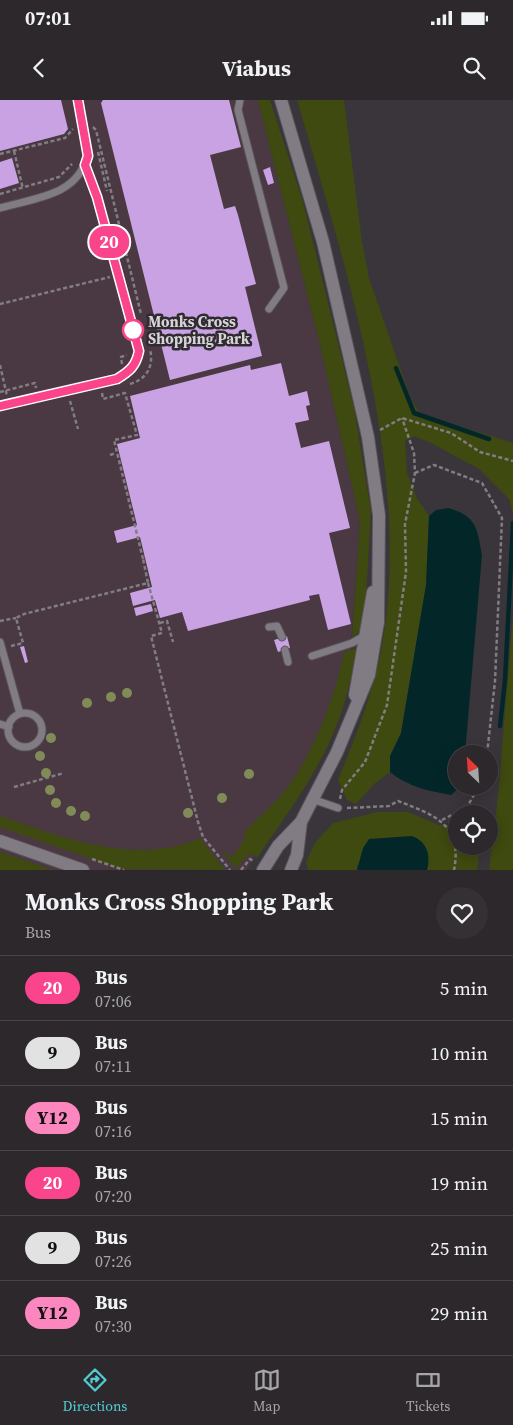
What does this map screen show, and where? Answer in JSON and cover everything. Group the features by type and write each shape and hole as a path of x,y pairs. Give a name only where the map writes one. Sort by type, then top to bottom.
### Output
{"street":[{"path":"281,100 323,242 368,437 379,515 378,622 368,675 337,752 301,822 296,855 291,870"},
{"path":"354,710 364,636 379,568"},
{"path":"263,870 278,846 301,822"},
{"path":"0,841 83,870"}],"lane":[{"path":"0,208 68,188 76,179 85,165 88,156 78,100"},
{"path":"240,100 238,110 284,288 269,309"},
{"path":"0,406 117,379 130,371 136,364 139,351 93,182 85,165"},
{"path":"269,627 277,626 282,637"},
{"path":"315,655 352,643 364,636"},
{"path":"1,645 20,714"},
{"path":"285,650 288,662"},
{"path":"20,714 30,714 39,720 42,731 38,741 29,747 20,746 10,737 8,728 12,719 20,714"},
{"path":"0,724 8,728"},
{"path":"312,799 338,808"}],"path":[{"path":"0,154 65,138 74,129 82,126"},
{"path":"0,194 23,189 59,177 80,151 79,143 85,141"},
{"path":"14,151 23,189"},
{"path":"0,304 130,271"},
{"path":"123,368 120,357 139,351"},
{"path":"0,365 8,404"},
{"path":"0,392 35,383 36,388 43,387"},
{"path":"101,391 103,398 125,393 137,434 114,440 162,633 151,636 203,837 230,870"},
{"path":"69,400 78,429"},
{"path":"368,437 394,420 402,418 452,433 480,452 513,461"},
{"path":"110,455 116,453"},
{"path":"415,473 434,465 482,483 502,518 495,681 488,745"},
{"path":"0,621 148,582"},
{"path":"1,645 23,643 16,618"},
{"path":"160,623 167,621 173,642"},
{"path":"14,787 64,773"},
{"path":"442,820 467,806 474,795"},
{"path":"338,808 389,806 398,801 442,820 454,838 456,859 454,870"},
{"path":"241,870 250,859"}],"shaded area":[{"path":"0,100 258,100 320,345 360,521 350,658 304,774 246,870 0,870"}],"green space":[{"path":"258,100 270,100 303,202 354,408 371,511 366,598 361,630 352,638 360,521 320,345"},
{"path":"297,100 344,100 362,242 369,278 411,400 419,411 414,412 513,443 513,514 509,499 479,469 414,436 405,441 407,473 417,498 429,516 426,585 401,733 390,756 390,772 374,784 356,804 347,800 338,780 368,701 381,651 389,585 389,515 382,445 370,373 354,302"},
{"path":"513,614 513,870 489,870 491,855 498,855 498,797"},
{"path":"357,648 342,710 323,756 257,858 250,853 236,868 221,851 233,857 245,838 244,832 289,785 316,739 336,685 344,652"},
{"path":"378,812 408,812 439,825 448,824 448,855 479,855 477,870 427,870 429,863 357,865 357,870 308,870 306,862 315,843 333,823"},
{"path":"0,816 74,840 99,846 125,849 150,850 176,846 200,838 225,870 120,869 0,827"},
{"path":"0,852 53,870 0,870"}],"water":[{"path":"448,508 458,511 470,519 477,530 482,555 466,745 448,745 448,794 411,785 390,772 390,756 401,733 426,585 429,516 436,510"},
{"path":"412,836 427,849 427,870 357,870 363,848 369,839"}],"building":[{"path":"0,100 61,100 68,129 64,134 0,151"},
{"path":"103,100 229,100 241,147 210,155 224,209 235,206 256,284 245,287 262,356 170,380 101,103"},
{"path":"12,158 19,183 0,189 0,162"},
{"path":"270,167 274,183 268,185 263,170"},
{"path":"281,363 289,396 307,391 310,405 306,406 309,420 295,423 301,448 329,441 350,528 329,533 351,624 328,630 319,594 309,596 310,600 188,631 182,612 160,618 155,600 133,606 130,593 152,587 140,537 117,543 114,531 137,525 117,444 140,438 130,396 250,365 251,370"},
{"path":"151,604 153,611 136,616 134,608"},
{"path":"287,636 290,648 278,652 274,640"},
{"path":"24,646 28,662 25,663 20,647"}],"waterway":[{"path":"396,368 414,413 489,439"},
{"path":"500,726 505,680 513,523"}],"bus line":[{"name":"20","path":"0,406 117,379 130,371 136,364 139,351 91,174 85,165 88,156 78,100"}],"place":[{"name":"Monks Cross Shopping Park","path":"133,330"}]}
